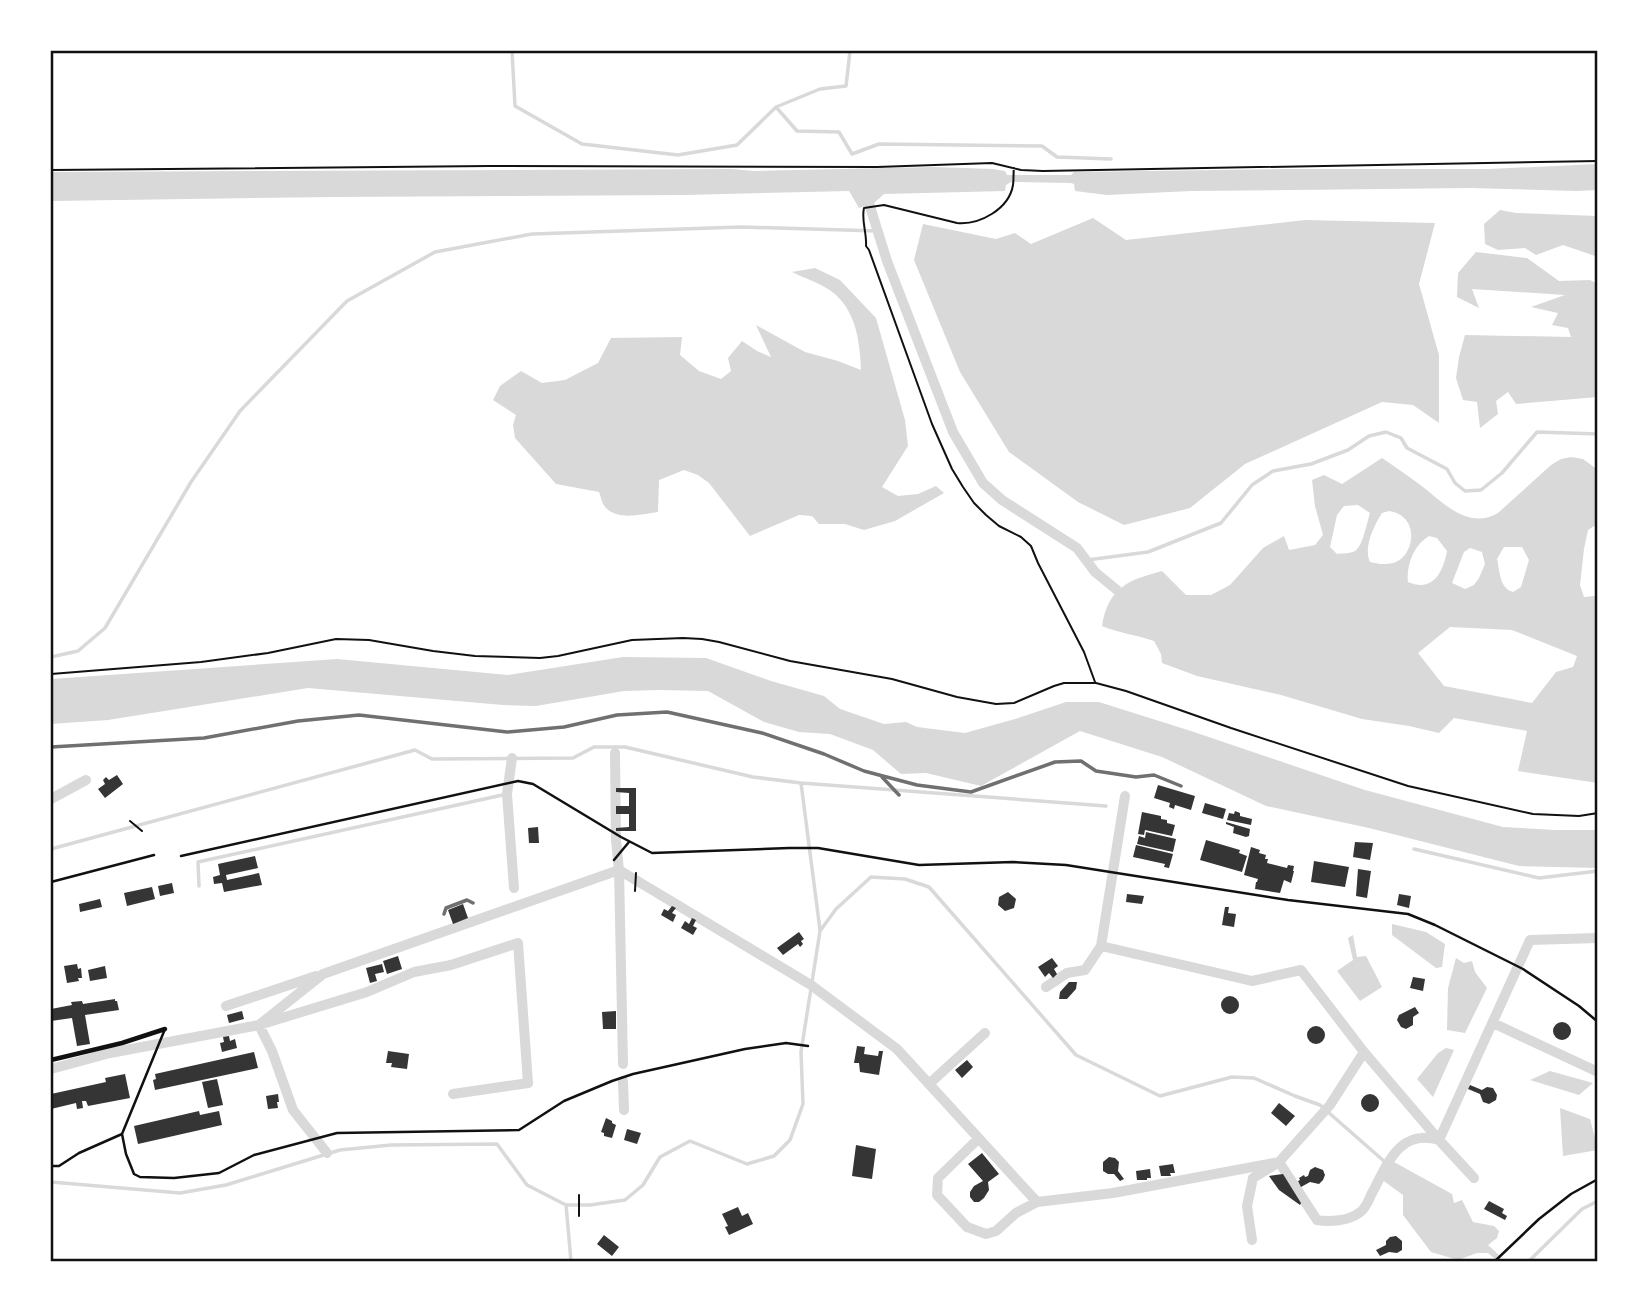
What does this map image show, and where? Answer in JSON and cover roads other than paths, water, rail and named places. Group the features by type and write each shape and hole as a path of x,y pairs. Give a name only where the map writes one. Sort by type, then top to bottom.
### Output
{"street":[{"path":"51,1060 122,1043 165,1029"}],"lane":[{"path":"181,856 518,781 533,784 652,853 818,848 919,864 1013,862 1066,865 1288,900 1408,914 1523,969 1579,1006 1598,1022"},
{"path":"614,860 629,842"},
{"path":"51,882 154,855"},
{"path":"165,1029 122,1134 125,1154 134,1174 140,1177 174,1178 219,1173 254,1155 337,1133 519,1130 564,1101 612,1081 745,1049 786,1043 808,1046"},
{"path":"51,1166 59,1166 79,1153 122,1134"},
{"path":"1494,1261 1560,1202 1598,1180"}],"waterway":[{"path":"512,51 515,106 582,144 678,155 737,145 776,107 820,89 846,86 850,51"},
{"path":"776,107 797,131 839,132 852,154 879,144 1042,146 1057,157 1111,159"},
{"path":"867,197 887,261 953,432 983,483 1002,500 1077,548 1095,572 1117,590"},
{"path":"51,657 78,651 105,628 191,482 240,411 347,301 435,252 532,234 741,227 878,231"},
{"path":"1087,560 1148,552 1221,523 1252,485 1273,471 1311,464 1348,450 1369,436 1386,432 1401,438 1407,448 1447,469 1455,483 1465,491 1481,490 1502,473 1537,432 1598,434"},
{"path":"828,714 903,745"},
{"path":"51,849 415,750 432,759 573,758 594,747 625,747 753,777 801,783 1106,806"},
{"path":"615,753 623,1064"},
{"path":"512,758 507,794 514,888"},
{"path":"51,799 86,780"},
{"path":"801,783 820,930"},
{"path":"199,886 198,862 507,794"},
{"path":"1101,946 1125,796"},
{"path":"1414,849 1539,878 1598,871"},
{"path":"51,1069 110,1053 259,1025 323,974 619,870 811,985 897,1049 1037,1202 1113,1193 1279,1162 1253,1178 1247,1206 1252,1240"},
{"path":"51,1182 180,1193 226,1185 340,1150 391,1145 497,1144 527,1185 566,1205 590,1205 625,1200 643,1185 660,1157 690,1141 747,1164 774,1156 790,1140 803,1104 801,1052 820,931 836,909 871,877 905,879 929,887 1076,1055 1160,1096 1232,1077 1254,1078 1320,1105 1393,1169"},
{"path":"1474,1178 1439,1140 1530,940 1598,938"},
{"path":"327,1153 293,1110 272,1051 259,1025 367,992 414,972 451,965 518,943 528,1083 453,1094"},
{"path":"1046,987 1067,973 1085,970 1101,946 1252,981 1301,970 1364,1052 1439,1140"},
{"path":"226,1006 316,976"},
{"path":"1493,1023 1598,1072"},
{"path":"930,1083 985,1033"},
{"path":"1364,1052 1330,1105 1279,1162 1317,1220 1339,1220 1359,1213 1389,1162 1404,1144 1413,1139 1439,1140"},
{"path":"623,1081 624,1110"},
{"path":"978,1139 938,1178 937,1195 967,1227 986,1234 996,1231 1016,1213 1037,1202"},
{"path":"1529,1261 1582,1209 1598,1201"},
{"path":"566,1205 571,1261"}],"railway":[{"path":"51,747 204,738 298,721 359,715 507,732 564,727 617,715 667,712 762,733 864,771 917,785 971,792 1055,762 1081,761 1096,771 1136,777 1154,775 1181,786"},
{"path":"882,777 899,795"},
{"path":"444,914 446,908 467,900 473,903"}]}
